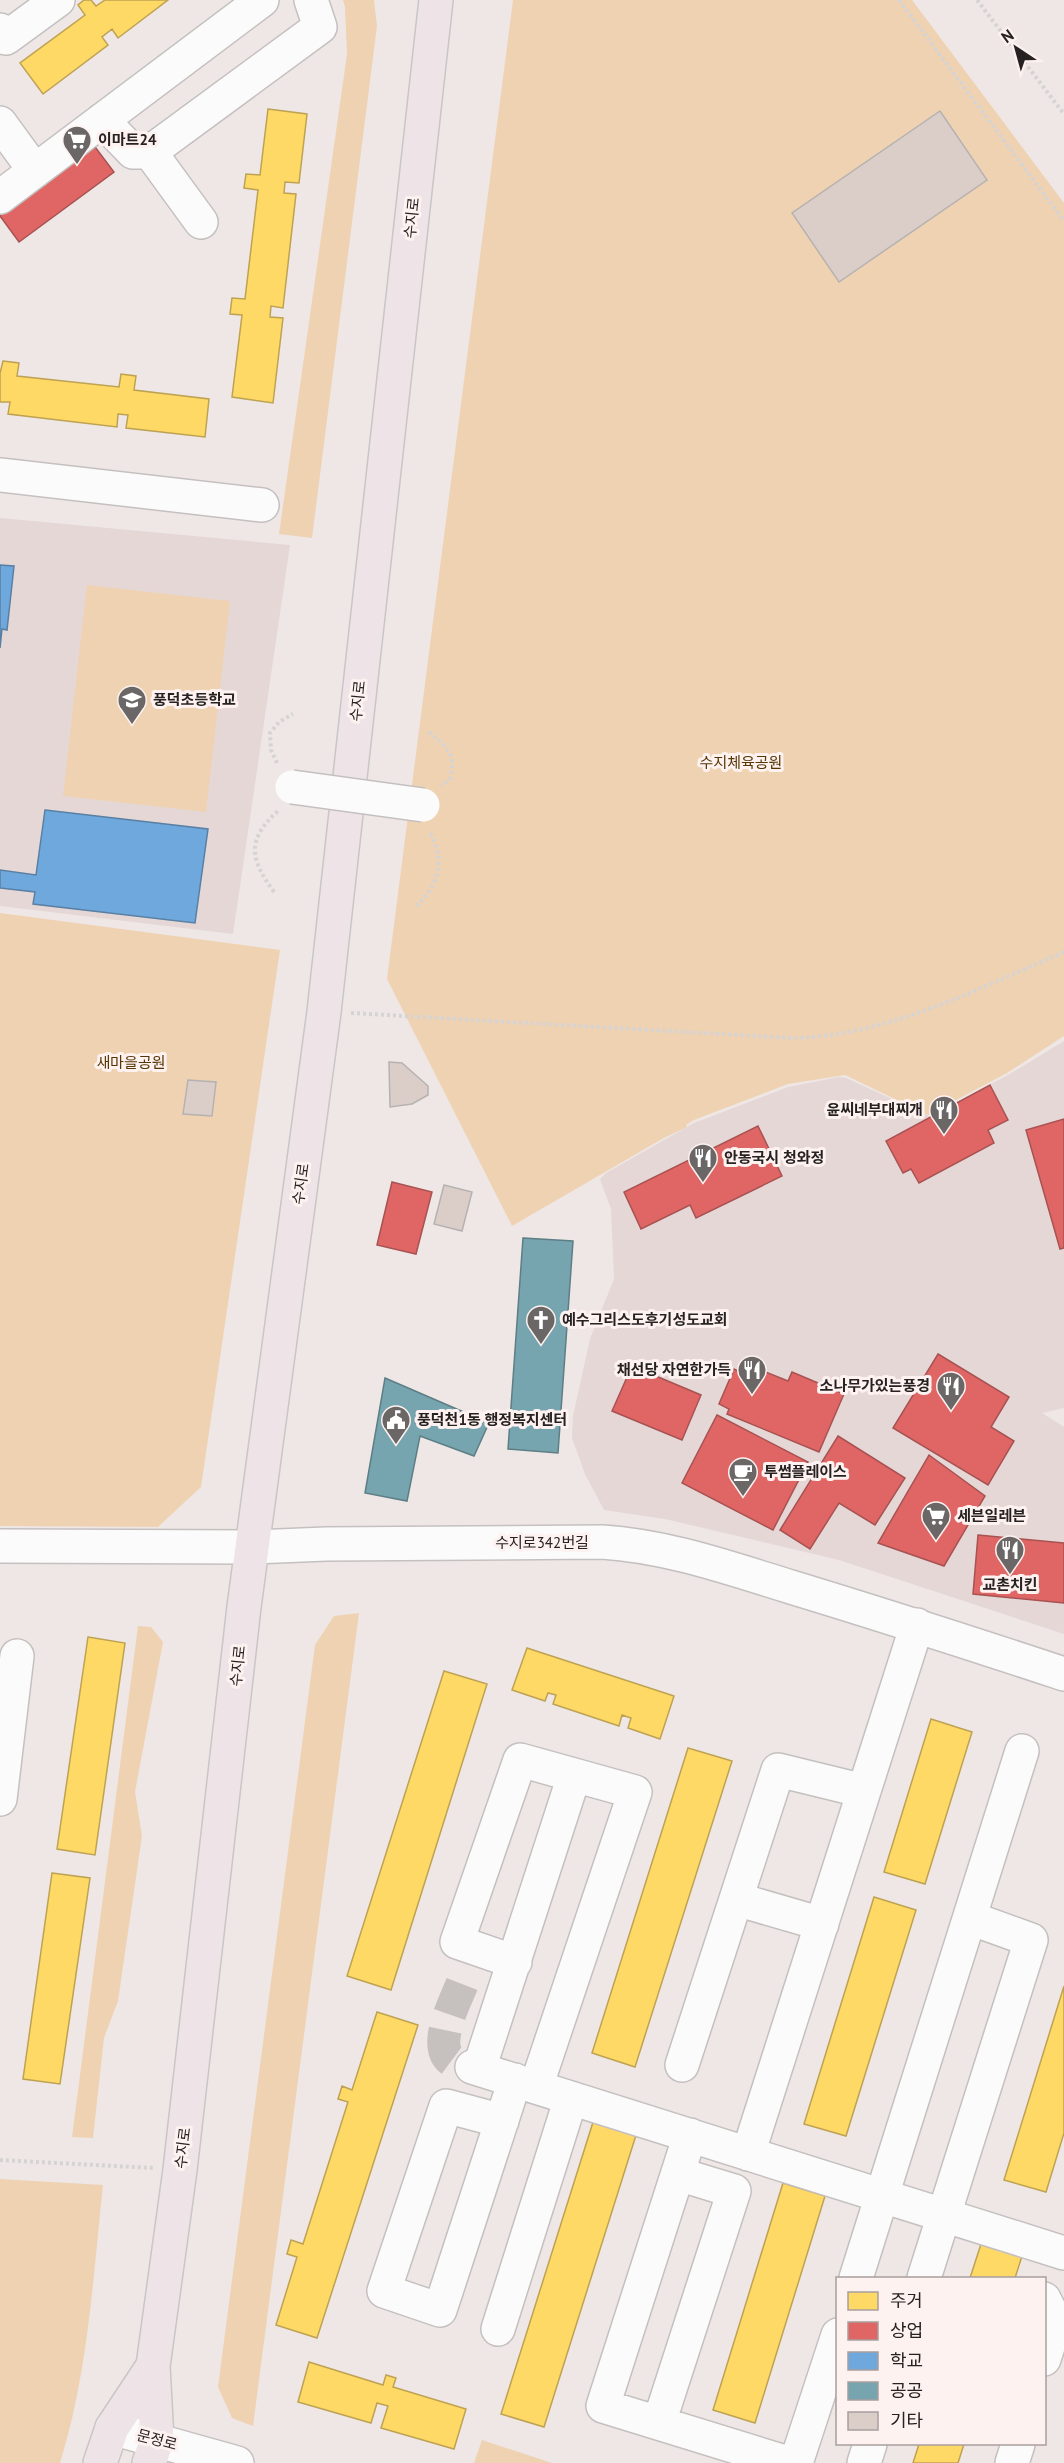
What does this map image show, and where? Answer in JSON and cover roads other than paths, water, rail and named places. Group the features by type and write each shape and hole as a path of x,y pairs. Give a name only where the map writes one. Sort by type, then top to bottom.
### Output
{"main road":[{"name":"수지로","path":"153,2451 153,2366 180,2170 253,1547 324,1012 436,0"},
{"name":"수지로","path":"100,2463 112,2428 153,2366"}],"street":[{"path":"0,30 6,38 58,0"},
{"path":"0,197 262,0"},
{"path":"102,120 133,152 150,152 320,27 311,0"},
{"path":"0,123 35,171"},
{"path":"150,152 201,222"},
{"path":"0,475 262,505"},
{"path":"292,787 423,805"},
{"name":"수지로342번길","path":"0,1546 253,1547 362,1544 630,1544 657,1548 918,1625 1064,1674"},
{"path":"748,2154 918,1625"},
{"path":"1,1781 17,1656"},
{"path":"856,2277 1022,1751"},
{"path":"502,2121 446,2106 384,2291 440,2310 502,2121 526,2084 635,1792 520,1760 457,1942 514,1962"},
{"path":"682,2065 778,1770 864,1791"},
{"path":"574,1776 514,1962 476,2068 945,2216 1063,2249 1046,2293"},
{"path":"736,1899 822,1924"},
{"path":"924,2277 1031,1940 970,1918"},
{"path":"498,2329 571,2098"},
{"path":"690,2135 603,2406 788,2463"},
{"path":"659,2423 734,2191 678,2174"},
{"path":"1046,2302 1056,2322 1046,2353"},
{"path":"796,2463 836,2338"},
{"name":"문정로","path":"112,2428 153,2451 237,2463"},
{"path":"864,2463 870,2445"},
{"path":"1012,2463 1018,2445"}],"tunnel":[{"path":"462,1984 446,2025 444,2047 447,2056 454,2062 472,2067"}],"place":[{"name":"이마트24","path":"77,166"},
{"name":"풍덕초등학교","path":"132,726"},
{"name":"윤씨네부대찌개","path":"944,1136"},
{"name":"안동국시 청와정","path":"703,1184"},
{"name":"예수그리스도후기성도교회","path":"541,1346"},
{"name":"채선당 자연한가득","path":"752,1396"},
{"name":"소나무가있는풍경","path":"951,1412"},
{"name":"풍덕천1동 행정복지센터","path":"396,1446"},
{"name":"투썸플레이스","path":"743,1498"},
{"name":"세븐일레븐","path":"936,1542"},
{"name":"교촌치킨","path":"1010,1576"}],"park label":[{"name":"수지체육공원","path":"741,763"},
{"name":"새마을공원","path":"131,1063"}]}
